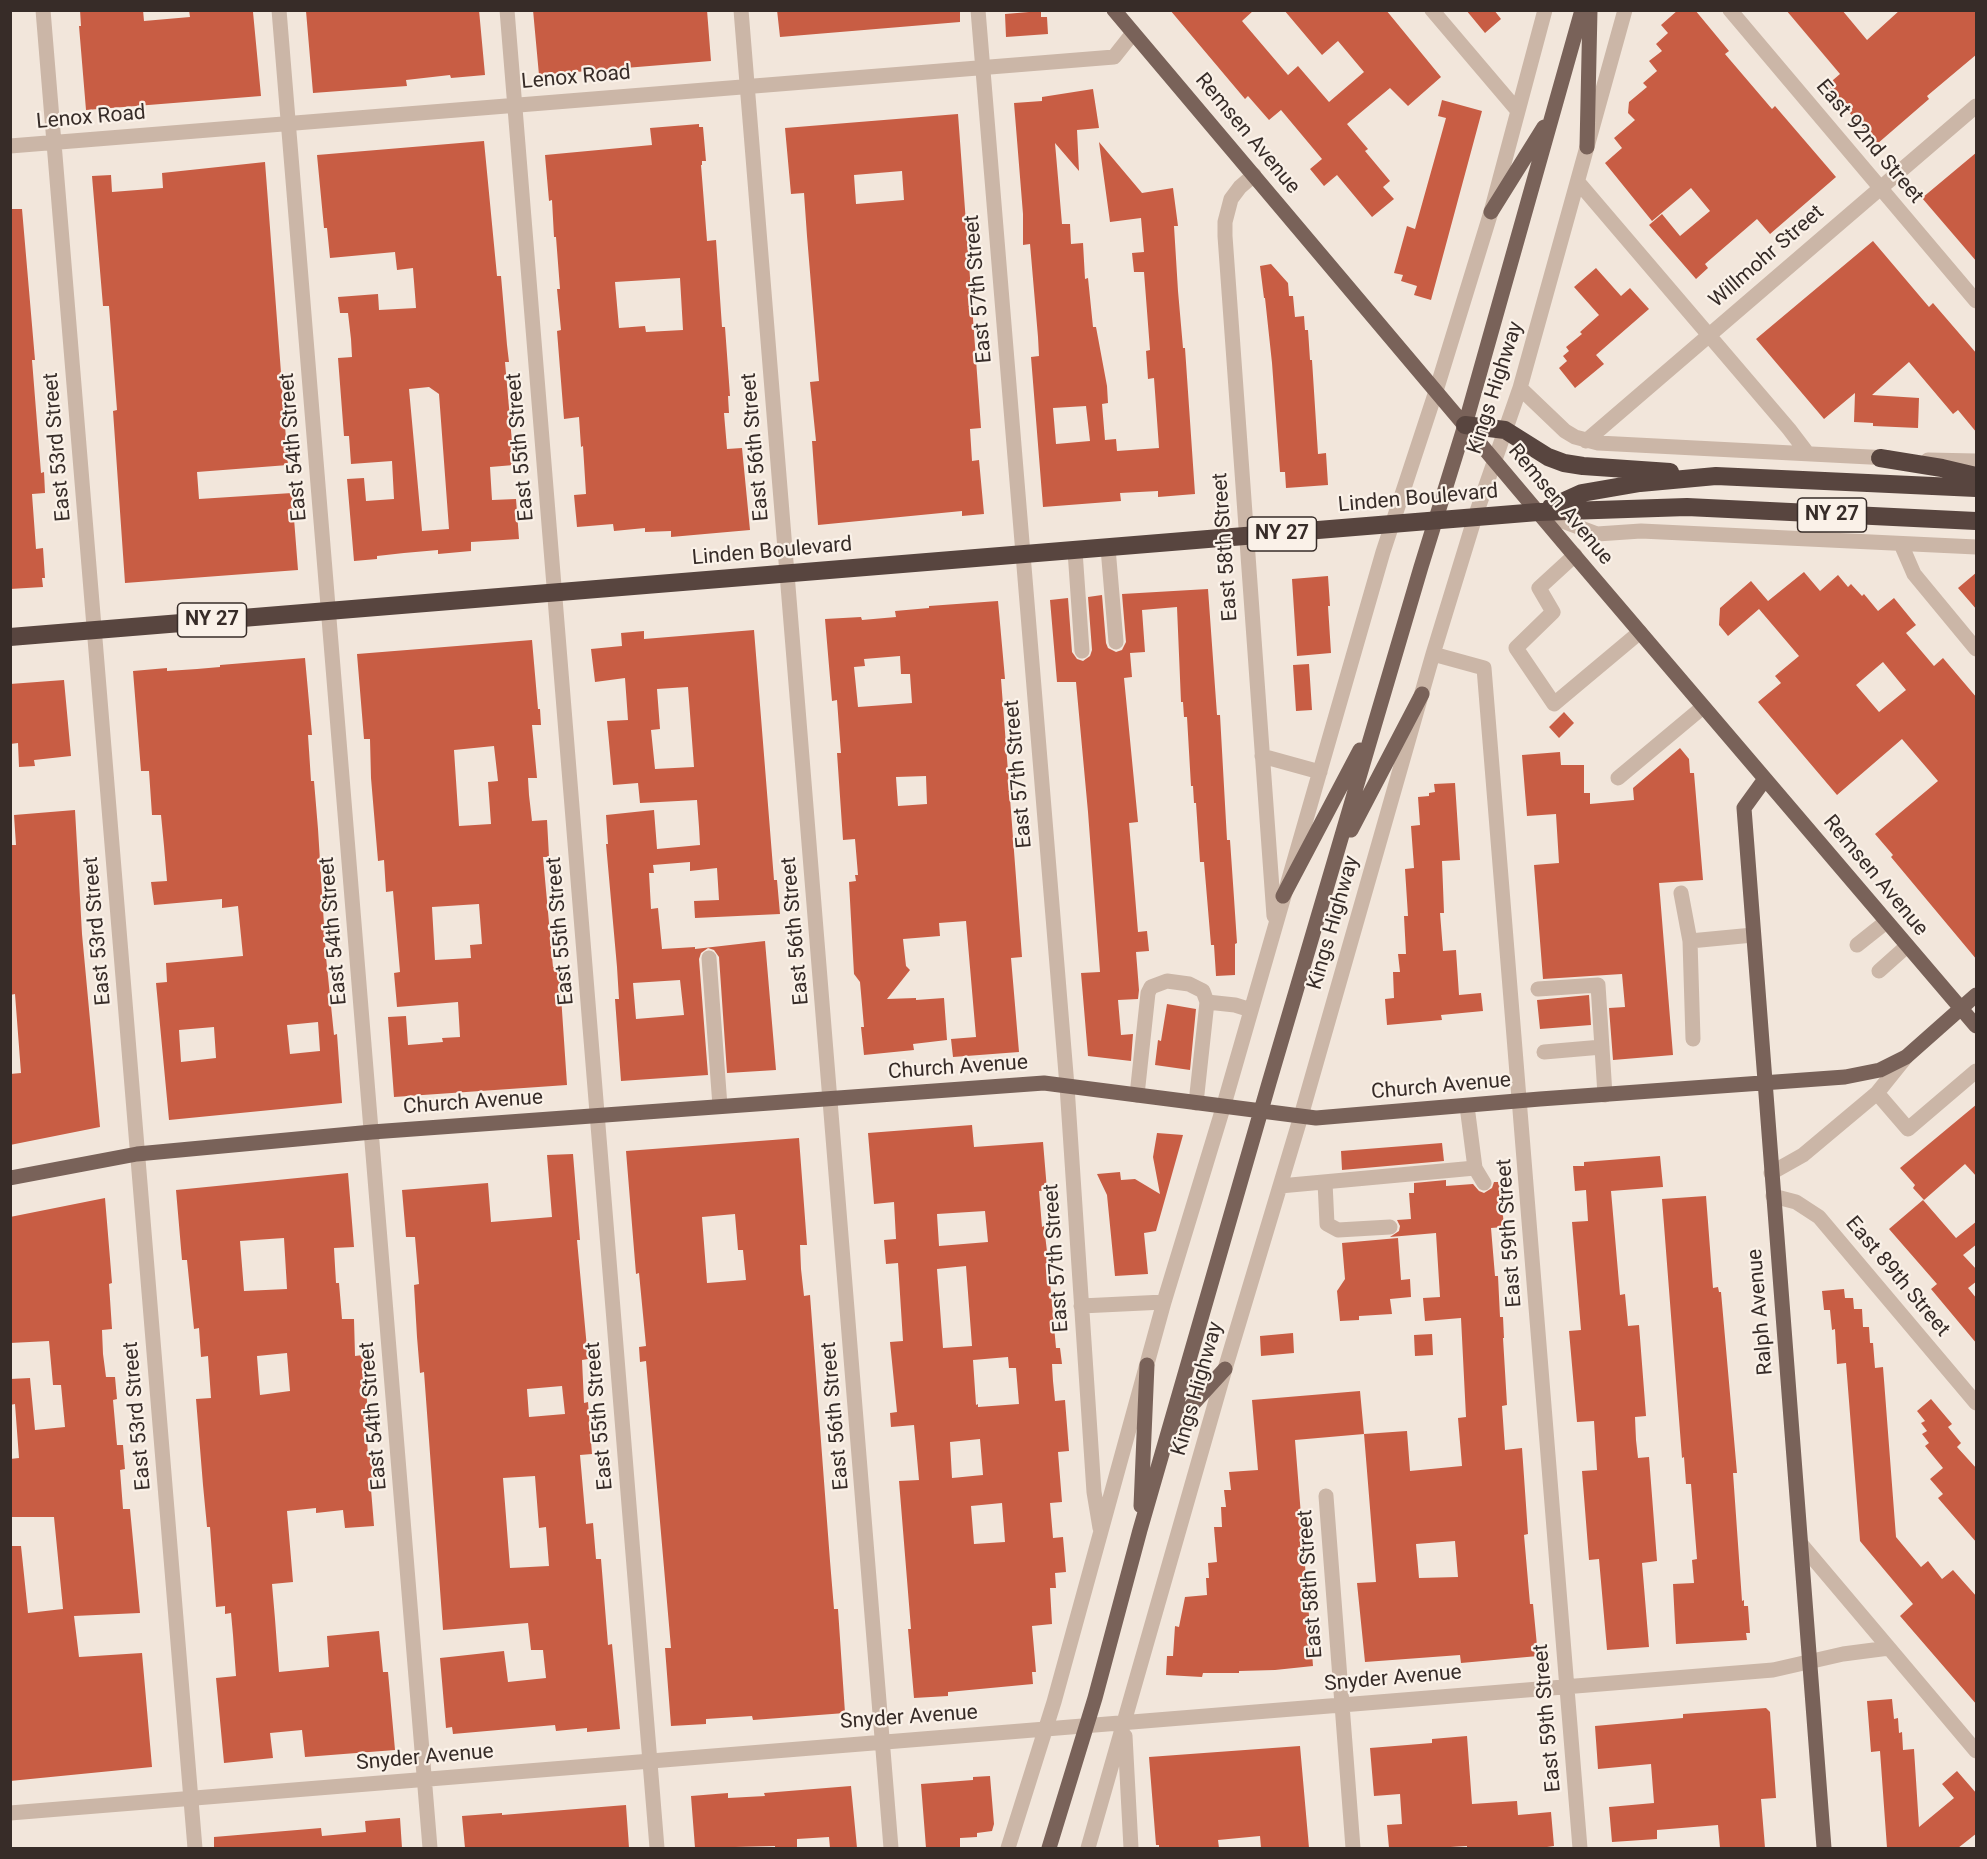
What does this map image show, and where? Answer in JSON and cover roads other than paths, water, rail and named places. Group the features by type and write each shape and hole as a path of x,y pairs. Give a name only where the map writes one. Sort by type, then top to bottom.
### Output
{"highway":[{"path":"1465,425 1505,430 1548,457 1564,463 1716,476"},
{"path":"1880,458 1977,476"},
{"name":"Linden Boulevard","path":"1538,512 1582,493 1640,483 1716,476 1977,488"},
{"name":"Linden Boulevard","path":"10,637 1538,512 1688,507 1977,521"},
{"path":"1913,519 1977,533"}],"main road":[{"name":"Remsen Avenue","path":"1114,10 1886,922 1977,1026"},
{"name":"Kings Highway","path":"1049,1848 1119,1613 1140,1530 1260,1112 1435,519 1465,425 1582,10"},
{"path":"1587,147 1590,10"},
{"path":"1491,212 1554,112"},
{"path":"1334,862 1422,694"},
{"path":"1283,896 1376,720"},
{"name":"Ralph Avenue","path":"1765,779 1744,808 1824,1848"},
{"name":"Church Avenue","path":"10,1178 138,1154 372,1132 1044,1083 1223,1108 1316,1118 1845,1077 1880,1070 1906,1057 1977,995"},
{"path":"1140,1530 1147,1365"},
{"path":"1168,1432 1225,1369"}],"street":[{"name":"East 53rd Street","path":"43,10 195,1848"},
{"name":"East 54th Street","path":"279,10 430,1848"},
{"name":"East 55th Street","path":"507,10 657,1848"},
{"name":"East 56th Street","path":"741,10 891,1848"},
{"name":"East 57th Street","path":"978,10 1066,1086 1094,1492 1101,1534"},
{"path":"1432,10 1517,110"},
{"path":"1008,1848 1046,1729 1164,1302 1223,1108 1392,524 1491,212 1545,10"},
{"name":"Kings Highway","path":"1088,1848 1433,654 1475,517 1520,388 1625,10"},
{"name":"East 92nd Street","path":"1730,10 1977,301"},
{"name":"Lenox Road","path":"10,146 1114,57 1133,33"},
{"name":"Willmohr Street","path":"1586,441 1708,334 1977,106"},
{"name":"East 58th Street","path":"1254,175 1240,187 1231,199 1225,222 1229,309 1274,927"},
{"path":"1578,182 1808,454"},
{"path":"1520,388 1555,424 1575,437 1611,445 1977,461"},
{"name":"Linden Boulevard","path":"1538,512 1597,534 1641,531 1977,547"},
{"path":"1901,544 1914,574 1977,649"},
{"path":"1108,548 1116,642"},
{"path":"1075,551 1082,651"},
{"path":"1575,555 1539,588 1553,612 1516,648 1554,704 1640,632"},
{"name":"East 59th Street","path":"1433,654 1484,668 1580,1848"},
{"path":"1617,778 1703,706"},
{"path":"1262,756 1320,772"},
{"path":"1681,893 1690,941 1693,1038"},
{"path":"1857,945 1886,922"},
{"path":"1690,941 1753,935"},
{"path":"1879,971 1907,946"},
{"path":"709,958 720,1106"},
{"path":"1137,1095 1148,993 1151,987 1167,981 1189,984 1203,991 1207,1002 1196,1103"},
{"path":"1538,989 1598,985 1605,1095"},
{"path":"1207,1002 1235,1005 1251,1010"},
{"path":"1544,1052 1602,1047"},
{"name":"Church Avenue","path":"1771,1173 1803,1155 1877,1093 1906,1057"},
{"path":"1877,1093 1908,1130 1977,1071"},
{"path":"1467,1106 1475,1168 1484,1183"},
{"path":"1280,1186 1475,1168"},
{"path":"1325,1182 1327,1224 1338,1230 1390,1227"},
{"name":"East 89th Street","path":"1773,1196 1796,1202 1819,1217 1977,1403"},
{"path":"1082,1306 1164,1302"},
{"name":"East 58th Street","path":"1326,1496 1353,1848"},
{"path":"1801,1544 1977,1751"},
{"name":"Snyder Avenue","path":"10,1813 1773,1670 1843,1654 1889,1648"},
{"path":"1125,1721 1131,1848"}]}
